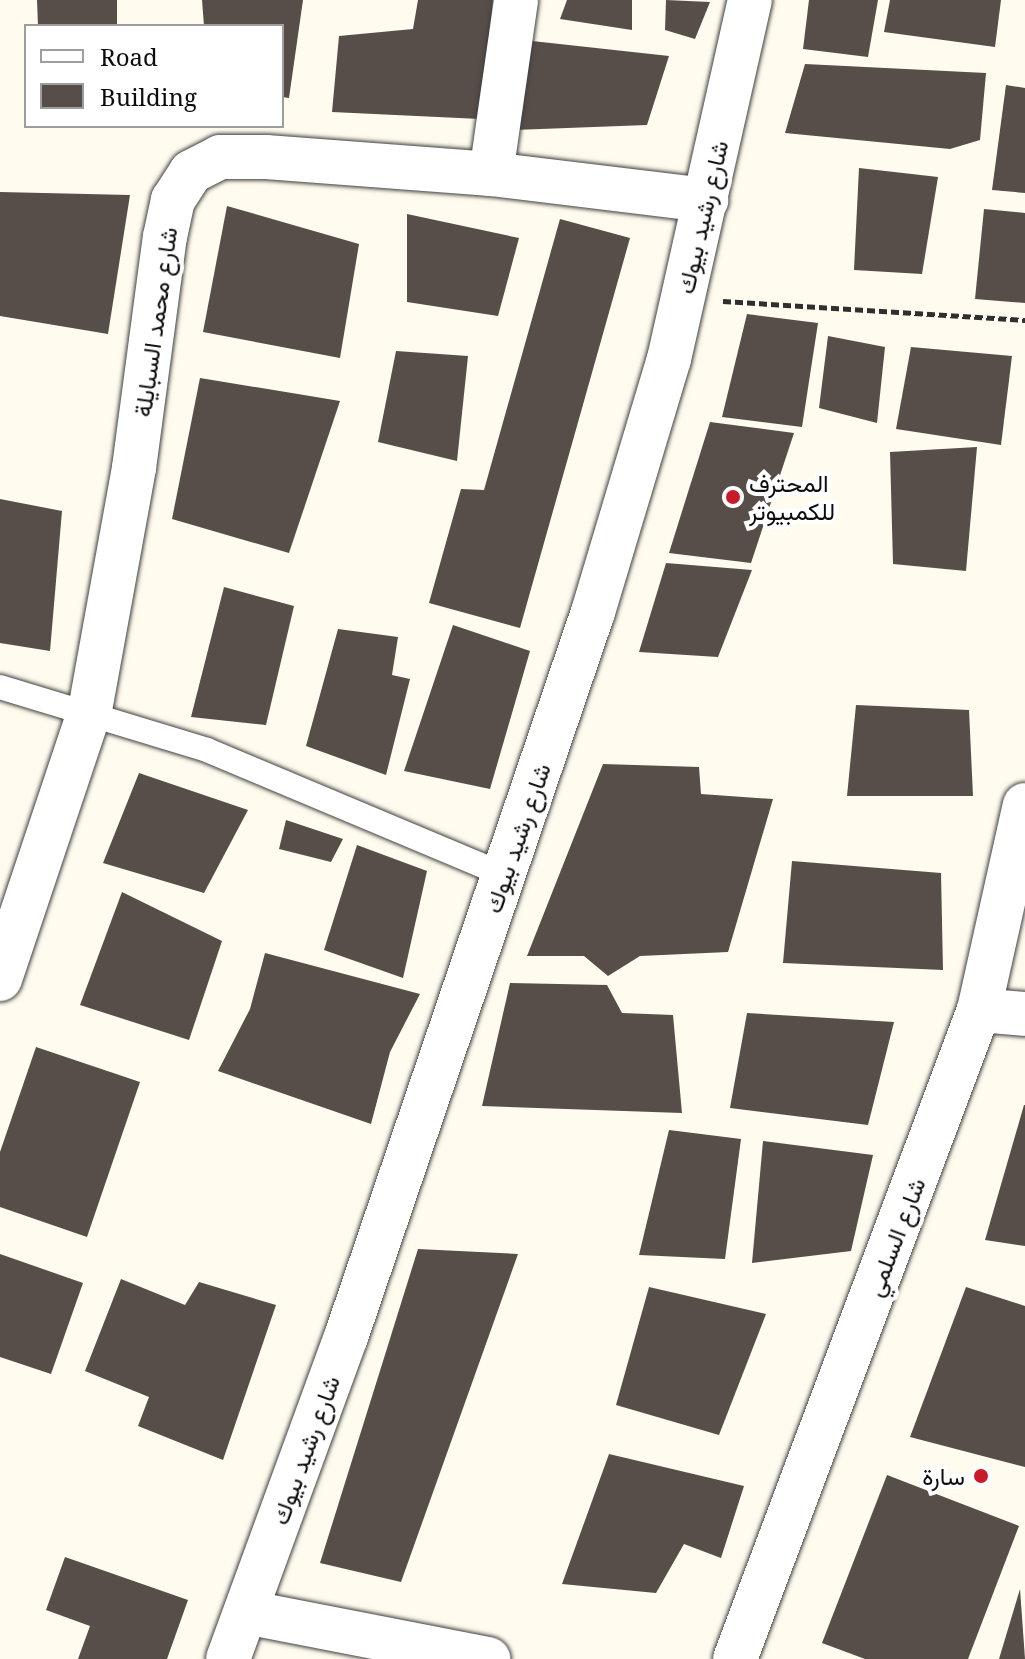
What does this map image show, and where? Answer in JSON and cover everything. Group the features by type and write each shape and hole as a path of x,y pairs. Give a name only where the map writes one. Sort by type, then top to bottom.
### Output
{"street":[{"path":"491,174 516,0"},
{"name":"شارع رشيد بيوك","path":"228,1659 504,875 593,612 683,298 750,0"},
{"name":"شارع محمد السبايلة","path":"0,979 90,710 134,468 165,237 173,200 191,172 220,157 266,157 491,174 706,200"},
{"name":"شارع السلمي","path":"735,1659 979,1010 1025,805"},
{"path":"979,1010 1025,1014"},
{"path":"246,1612 488,1659"}],"lane":[{"path":"0,687 90,710 207,750 504,875"}],"path":[{"path":"683,298 1025,320"}],"building":[{"path":"37,0 117,0 117,24 38,24"},
{"path":"202,0 303,0 289,98 284,97 284,24 204,24"},
{"path":"418,0 493,0 480,119 332,112 339,36 413,29"},
{"path":"567,0 632,0 632,30 560,19"},
{"path":"666,0 710,2 695,39 665,30"},
{"path":"809,0 878,0 868,57 803,49"},
{"path":"890,0 1001,0 995,47 884,32"},
{"path":"523,40 669,56 647,125 514,130"},
{"path":"805,64 986,73 980,140 950,149 785,133"},
{"path":"1006,85 1025,88 1025,193 992,190"},
{"path":"859,168 938,177 922,274 854,270"},
{"path":"0,192 130,195 108,334 0,316"},
{"path":"227,206 359,244 340,358 203,332"},
{"path":"984,209 1025,213 1025,303 975,299"},
{"path":"407,214 519,238 498,316 407,302"},
{"path":"560,219 630,238 520,628 429,603 461,489 484,490"},
{"path":"747,314 818,323 802,427 722,417"},
{"path":"828,336 885,347 877,423 819,408"},
{"path":"911,347 1012,356 1001,445 896,429"},
{"path":"396,351 468,356 457,461 378,442"},
{"path":"200,378 340,401 289,553 172,519"},
{"path":"710,422 794,433 751,563 669,553"},
{"path":"977,447 966,571 893,564 890,452"},
{"path":"0,499 62,511 50,651 0,643"},
{"path":"666,563 752,570 718,657 639,652"},
{"path":"224,587 294,606 266,725 191,717"},
{"path":"453,625 530,651 490,789 404,771"},
{"path":"338,629 398,637 392,675 410,679 386,775 306,746"},
{"path":"856,705 969,710 973,796 847,796"},
{"path":"603,764 699,767 701,794 773,799 728,952 640,956 608,976 584,956 527,956"},
{"path":"139,773 248,810 204,893 103,863"},
{"path":"286,820 343,839 331,862 279,849"},
{"path":"357,845 427,871 403,978 324,950"},
{"path":"792,861 941,873 943,970 783,963"},
{"path":"122,892 222,941 189,1040 80,1005"},
{"path":"265,953 420,994 390,1052 371,1124 218,1071 250,1009"},
{"path":"510,983 607,985 622,1013 673,1015 682,1113 482,1106"},
{"path":"747,1013 894,1022 868,1125 730,1108"},
{"path":"36,1047 140,1082 87,1237 0,1207 0,1152"},
{"path":"1025,1105 1025,1246 985,1240"},
{"path":"669,1130 741,1139 725,1259 639,1255"},
{"path":"763,1141 873,1155 851,1251 752,1263"},
{"path":"418,1249 518,1254 401,1582 320,1563"},
{"path":"0,1254 83,1283 51,1374 0,1357"},
{"path":"121,1279 185,1305 199,1282 276,1305 223,1460 138,1426 149,1397 85,1371"},
{"path":"649,1287 766,1314 719,1435 616,1405"},
{"path":"966,1287 1025,1306 1025,1467 910,1437"},
{"path":"609,1454 744,1486 721,1558 684,1544 656,1593 562,1584"},
{"path":"887,1475 1019,1526 968,1659 865,1659 822,1643"},
{"path":"65,1557 188,1600 167,1659 78,1659 90,1626 46,1610"},
{"path":"1020,1589 1025,1659 999,1659"}],"place":[{"name":"المحترف للكمبيوتر","path":"733,497"},
{"name":"سارة","path":"981,1476"}]}
